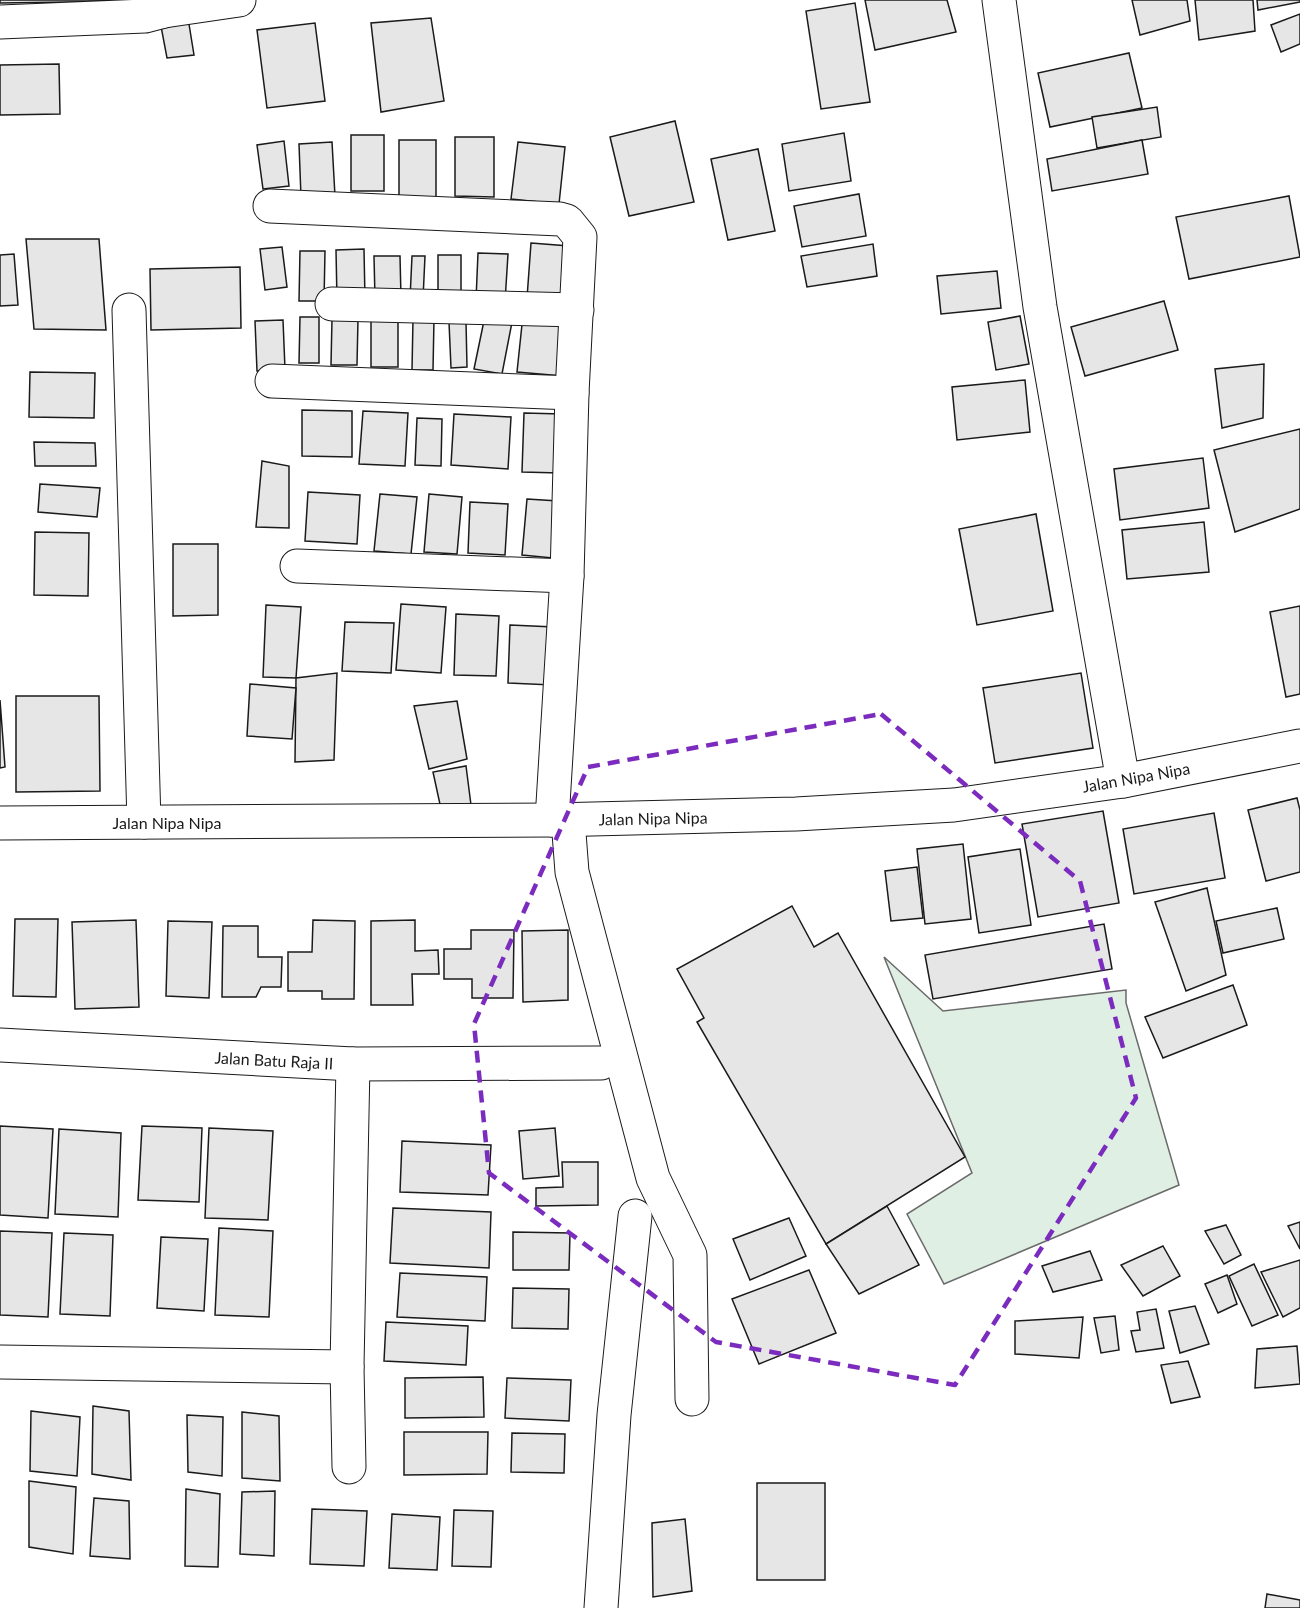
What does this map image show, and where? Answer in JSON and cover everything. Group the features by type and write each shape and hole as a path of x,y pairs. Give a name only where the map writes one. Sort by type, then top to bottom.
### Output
{"street":[{"path":"0,22 146,16 164,5 239,0"},
{"path":"999,0 1040,307 1123,782"},
{"path":"270,206 560,219 573,226 580,237 572,393 560,820 653,1179 690,1255 692,1399"},
{"path":"332,304 578,310"},
{"path":"129,310 144,822"},
{"path":"272,381 572,393"},
{"path":"297,566 567,576"},
{"name":"Jalan Nipa Nipa","path":"0,823 560,820 796,814 954,805 1123,782 1300,746"},
{"name":"Jalan Batu Raja II","path":"0,1045 352,1064 347,1367 349,1467"},
{"path":"352,1064 601,1063"},
{"path":"602,1608 614,1415 635,1216"},
{"path":"0,1362 347,1367"}],"highlighted area":[{"path":"881,714 1080,881 1136,1098 955,1385 716,1342 489,1173 474,1024 588,767"}],"green space":[{"path":"884,957 943,1011 1126,990 1126,1003 1179,1185 944,1284 907,1214 972,1173"}],"building":[{"path":"0,0 138,0 138,1 0,3"},
{"path":"865,0 947,0 956,32 875,50"},
{"path":"1132,0 1187,0 1190,21 1140,35"},
{"path":"1195,0 1253,0 1255,31 1199,40"},
{"path":"1257,0 1300,0 1300,2 1258,10"},
{"path":"855,3 870,102 821,109 806,11"},
{"path":"1300,14 1300,44 1281,52 1271,25"},
{"path":"188,18 194,55 167,58 160,21"},
{"path":"431,18 444,101 381,112 371,23"},
{"path":"315,23 325,101 267,108 257,30"},
{"path":"1129,53 1142,108 1050,127 1038,73"},
{"path":"59,64 60,114 0,115 0,65"},
{"path":"1157,107 1161,137 1097,148 1092,117"},
{"path":"675,121 694,202 629,216 610,137"},
{"path":"844,133 851,181 789,191 782,144"},
{"path":"351,135 384,135 384,191 351,191"},
{"path":"455,137 494,137 494,197 455,196"},
{"path":"399,140 436,140 436,200 399,201"},
{"path":"1142,140 1148,174 1052,191 1047,159"},
{"path":"284,141 289,186 263,189 257,145"},
{"path":"332,142 335,196 301,197 299,144"},
{"path":"518,142 565,147 559,204 511,199"},
{"path":"758,149 775,231 728,240 711,159"},
{"path":"859,194 866,236 802,247 794,206"},
{"path":"1289,196 1300,257 1189,279 1176,217"},
{"path":"26,239 99,239 106,330 34,329"},
{"path":"531,243 569,246 566,300 527,298"},
{"path":"873,244 877,276 807,287 801,256"},
{"path":"282,247 287,287 265,290 260,249"},
{"path":"364,249 365,299 337,300 336,250"},
{"path":"300,251 325,251 324,301 299,301"},
{"path":"478,253 508,254 505,302 476,300"},
{"path":"14,254 18,305 0,306 0,255"},
{"path":"438,255 461,255 461,300 438,299"},
{"path":"374,256 400,256 401,298 375,299"},
{"path":"412,256 425,256 423,299 410,299"},
{"path":"240,267 241,328 151,330 150,269"},
{"path":"997,271 1001,308 941,314 937,276"},
{"path":"1164,301 1178,350 1085,376 1071,327"},
{"path":"486,311 513,317 502,374 474,369"},
{"path":"523,315 568,318 563,376 517,372"},
{"path":"1020,316 1029,364 996,370 988,322"},
{"path":"300,317 319,317 319,363 299,363"},
{"path":"398,317 398,367 371,367 371,318"},
{"path":"332,319 358,319 357,365 331,365"},
{"path":"413,319 434,319 433,370 412,370"},
{"path":"283,320 285,369 257,371 255,321"},
{"path":"449,322 466,322 467,367 451,368"},
{"path":"1264,364 1263,418 1222,428 1215,369"},
{"path":"30,372 95,373 94,418 29,417"},
{"path":"1025,380 1030,432 957,440 952,387"},
{"path":"302,410 352,411 352,457 302,456"},
{"path":"363,411 408,413 405,466 359,464"},
{"path":"524,413 562,414 560,473 522,472"},
{"path":"454,414 511,417 508,469 451,465"},
{"path":"417,418 442,419 441,466 415,465"},
{"path":"1300,429 1300,509 1235,532 1214,450"},
{"path":"34,442 95,443 96,466 35,466"},
{"path":"1203,458 1209,508 1120,520 1114,469"},
{"path":"262,461 289,466 289,528 256,527"},
{"path":"40,484 100,488 97,517 38,512"},
{"path":"308,492 360,495 357,544 305,541"},
{"path":"380,494 417,497 411,554 374,551"},
{"path":"429,494 462,497 457,554 424,552"},
{"path":"527,499 558,501 553,558 522,555"},
{"path":"470,502 508,504 505,555 468,553"},
{"path":"1036,514 1053,611 977,625 959,529"},
{"path":"1204,522 1209,572 1127,579 1122,530"},
{"path":"35,532 89,533 88,596 34,595"},
{"path":"173,544 218,544 218,615 173,616"},
{"path":"401,604 446,607 441,673 396,670"},
{"path":"266,605 301,607 296,678 263,677"},
{"path":"1300,606 1300,694 1286,697 1270,612"},
{"path":"456,614 499,616 496,676 454,675"},
{"path":"345,622 394,623 391,673 342,671"},
{"path":"510,625 554,627 552,685 508,683"},
{"path":"337,673 334,760 295,762 296,678"},
{"path":"1081,673 1093,748 995,763 983,688"},
{"path":"250,684 296,688 292,739 247,736"},
{"path":"16,696 99,696 100,791 16,792"},
{"path":"0,700 5,767 0,768"},
{"path":"457,701 467,759 429,769 414,706"},
{"path":"466,766 471,805 441,809 433,772"},
{"path":"1297,798 1300,810 1300,872 1266,881 1248,810"},
{"path":"1103,811 1119,903 1038,917 1022,824"},
{"path":"1214,813 1225,878 1134,894 1123,829"},
{"path":"963,844 971,919 925,924 917,849"},
{"path":"1020,849 1031,925 979,933 968,857"},
{"path":"917,867 923,918 891,921 885,871"},
{"path":"1207,888 1226,975 1186,991 1155,902"},
{"path":"792,906 814,947 838,933 965,1157 826,1244 697,1022 704,1018 677,969"},
{"path":"1277,908 1284,939 1223,953 1216,921"},
{"path":"15,919 58,919 56,997 13,996"},
{"path":"136,920 139,1007 75,1009 72,922"},
{"path":"313,920 355,921 354,999 322,999 322,991 288,991 288,952 312,952"},
{"path":"415,920 415,951 438,950 439,974 412,974 413,1005 371,1005 371,921"},
{"path":"168,921 212,922 209,998 166,996"},
{"path":"1104,924 1112,969 933,999 925,955"},
{"path":"223,926 258,926 258,957 282,957 281,987 261,987 256,997 222,997"},
{"path":"471,930 514,930 513,998 472,998 472,979 444,979 444,949 471,949"},
{"path":"568,930 568,1000 523,1002 522,931"},
{"path":"1233,985 1247,1025 1163,1058 1145,1017"},
{"path":"0,1126 53,1129 48,1218 0,1215"},
{"path":"142,1126 202,1128 199,1202 138,1200"},
{"path":"209,1128 273,1131 268,1220 205,1218"},
{"path":"555,1128 559,1176 523,1179 519,1131"},
{"path":"59,1129 121,1133 118,1217 55,1214"},
{"path":"402,1141 491,1145 488,1195 400,1192"},
{"path":"562,1162 598,1162 598,1205 536,1206 536,1188 563,1187"},
{"path":"887,1206 919,1265 859,1294 826,1244"},
{"path":"393,1208 491,1212 489,1268 390,1263"},
{"path":"789,1218 806,1256 750,1280 733,1239"},
{"path":"1300,1222 1300,1249 1288,1226"},
{"path":"1226,1225 1241,1255 1224,1264 1205,1231"},
{"path":"219,1228 273,1231 269,1317 215,1315"},
{"path":"0,1231 52,1233 48,1317 0,1315"},
{"path":"513,1232 570,1233 569,1270 513,1270"},
{"path":"64,1233 113,1235 110,1316 60,1314"},
{"path":"161,1237 208,1239 204,1311 157,1308"},
{"path":"1163,1246 1180,1276 1143,1296 1121,1265"},
{"path":"1090,1251 1102,1280 1053,1292 1042,1266"},
{"path":"1300,1260 1300,1308 1283,1317 1261,1272"},
{"path":"1254,1264 1278,1315 1252,1326 1229,1276"},
{"path":"809,1270 836,1333 759,1364 732,1299"},
{"path":"400,1273 487,1277 485,1321 397,1317"},
{"path":"1227,1275 1237,1304 1218,1313 1205,1284"},
{"path":"513,1288 569,1289 568,1329 512,1328"},
{"path":"1195,1306 1209,1344 1180,1353 1169,1311"},
{"path":"1156,1309 1164,1348 1136,1352 1131,1331 1140,1330 1137,1312"},
{"path":"1115,1316 1119,1350 1101,1353 1094,1318"},
{"path":"1083,1317 1079,1358 1015,1354 1015,1321"},
{"path":"386,1322 468,1326 466,1365 384,1361"},
{"path":"1297,1346 1300,1384 1255,1388 1257,1349"},
{"path":"1188,1361 1200,1397 1171,1403 1161,1365"},
{"path":"483,1377 484,1417 405,1418 405,1378"},
{"path":"507,1378 571,1380 569,1421 505,1418"},
{"path":"93,1406 129,1411 131,1480 92,1474"},
{"path":"31,1411 80,1417 77,1476 30,1471"},
{"path":"242,1412 279,1416 280,1481 242,1478"},
{"path":"187,1415 223,1417 222,1476 188,1472"},
{"path":"404,1432 488,1432 487,1474 404,1475"},
{"path":"512,1433 565,1434 564,1473 511,1472"},
{"path":"29,1481 76,1487 73,1554 29,1547"},
{"path":"757,1483 825,1483 825,1580 757,1580"},
{"path":"186,1489 220,1494 218,1567 185,1566"},
{"path":"275,1491 274,1556 240,1554 242,1492"},
{"path":"94,1498 129,1501 130,1559 90,1556"},
{"path":"312,1509 367,1511 364,1566 310,1564"},
{"path":"454,1510 493,1511 491,1567 452,1566"},
{"path":"392,1514 440,1517 437,1570 389,1568"},
{"path":"685,1519 692,1591 653,1597 652,1523"},
{"path":"1267,1594 1300,1600 1300,1608 1265,1608"}]}
